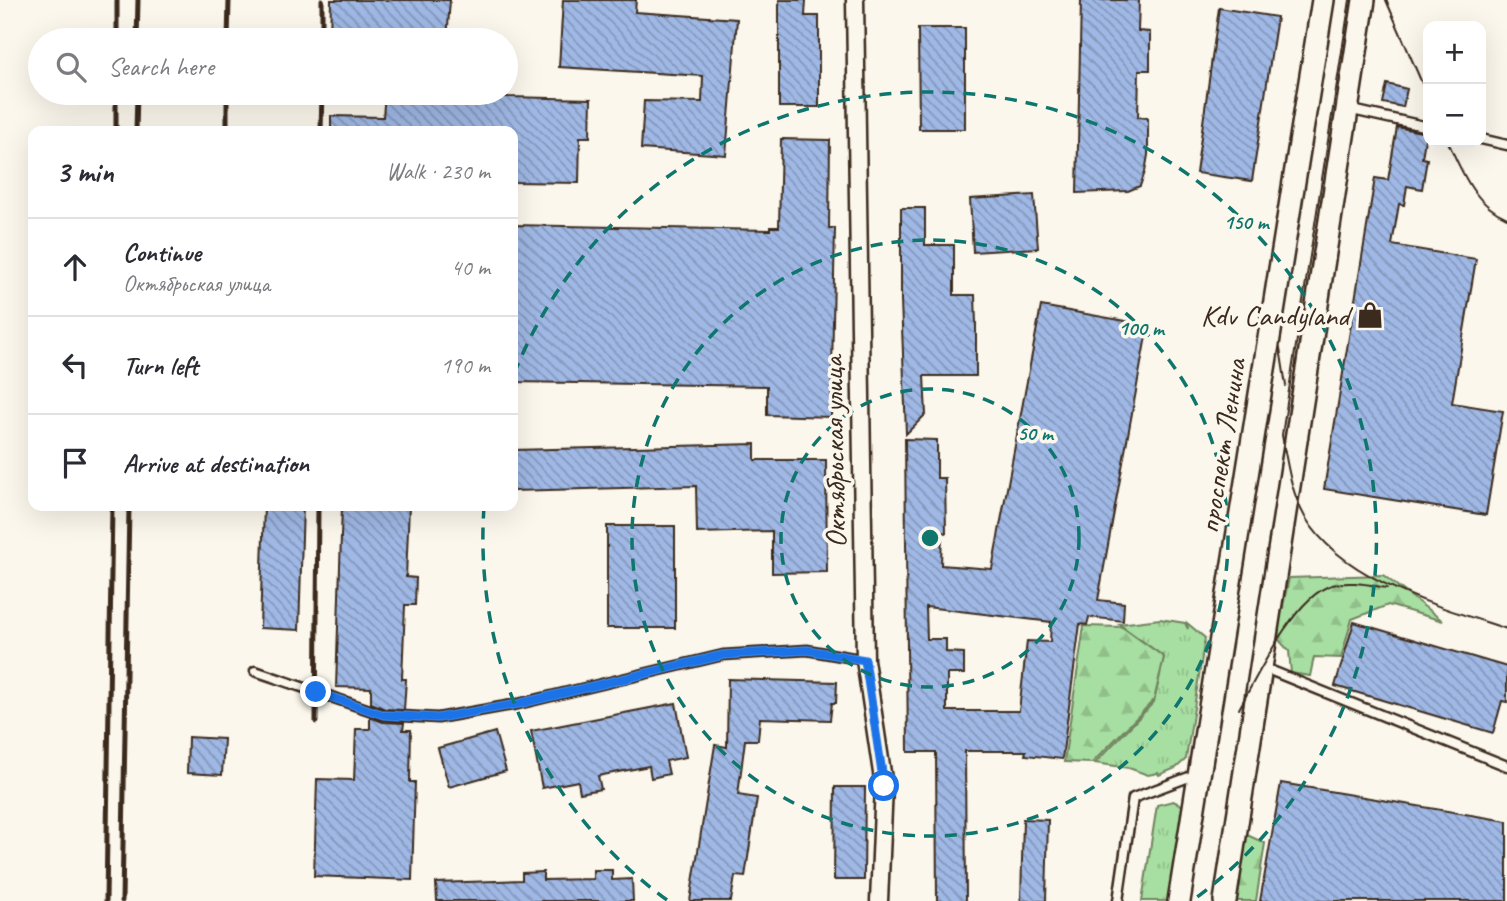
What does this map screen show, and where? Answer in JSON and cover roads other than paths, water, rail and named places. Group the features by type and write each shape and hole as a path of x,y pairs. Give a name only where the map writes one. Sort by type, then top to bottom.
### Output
{"main road":[{"name":"проспект Ленина","path":"1179,901 1323,0"},
{"path":"1225,901 1364,0"}],"street":[{"name":"Октябрьская улица","path":"855,0 865,660 884,786 879,901"}],"lane":[{"path":"1348,109 1423,126"},
{"path":"1486,140 1507,145"},
{"path":"255,671 384,715 438,718 518,704 723,655 807,650 865,660"},
{"path":"1262,667 1507,766"},
{"path":"1118,901 1133,798 1199,773"}],"tram line":[{"path":"1350,0 1282,435 1290,477 1305,517 1322,539 1343,558 1395,589 1507,629"},
{"path":"1386,0 1423,85"},
{"path":"1450,147 1477,196 1495,212 1507,218"},
{"path":"1280,348 1286,386"},
{"path":"1239,709 1278,639 1304,604 1318,592 1332,585 1346,583 1387,588"}],"railway":[{"path":"117,0 117,28"},
{"path":"137,28 138,0"},
{"path":"228,28 229,0"},
{"path":"322,0 322,28"},
{"path":"116,105 116,126"},
{"path":"136,126 137,105"},
{"path":"227,105 227,126"},
{"path":"321,126 322,105"},
{"path":"106,901 112,511"},
{"path":"122,901 129,511"},
{"path":"316,722 318,511"}],"place":[{"name":"Kdv Candyland","path":"1370,315"}]}
